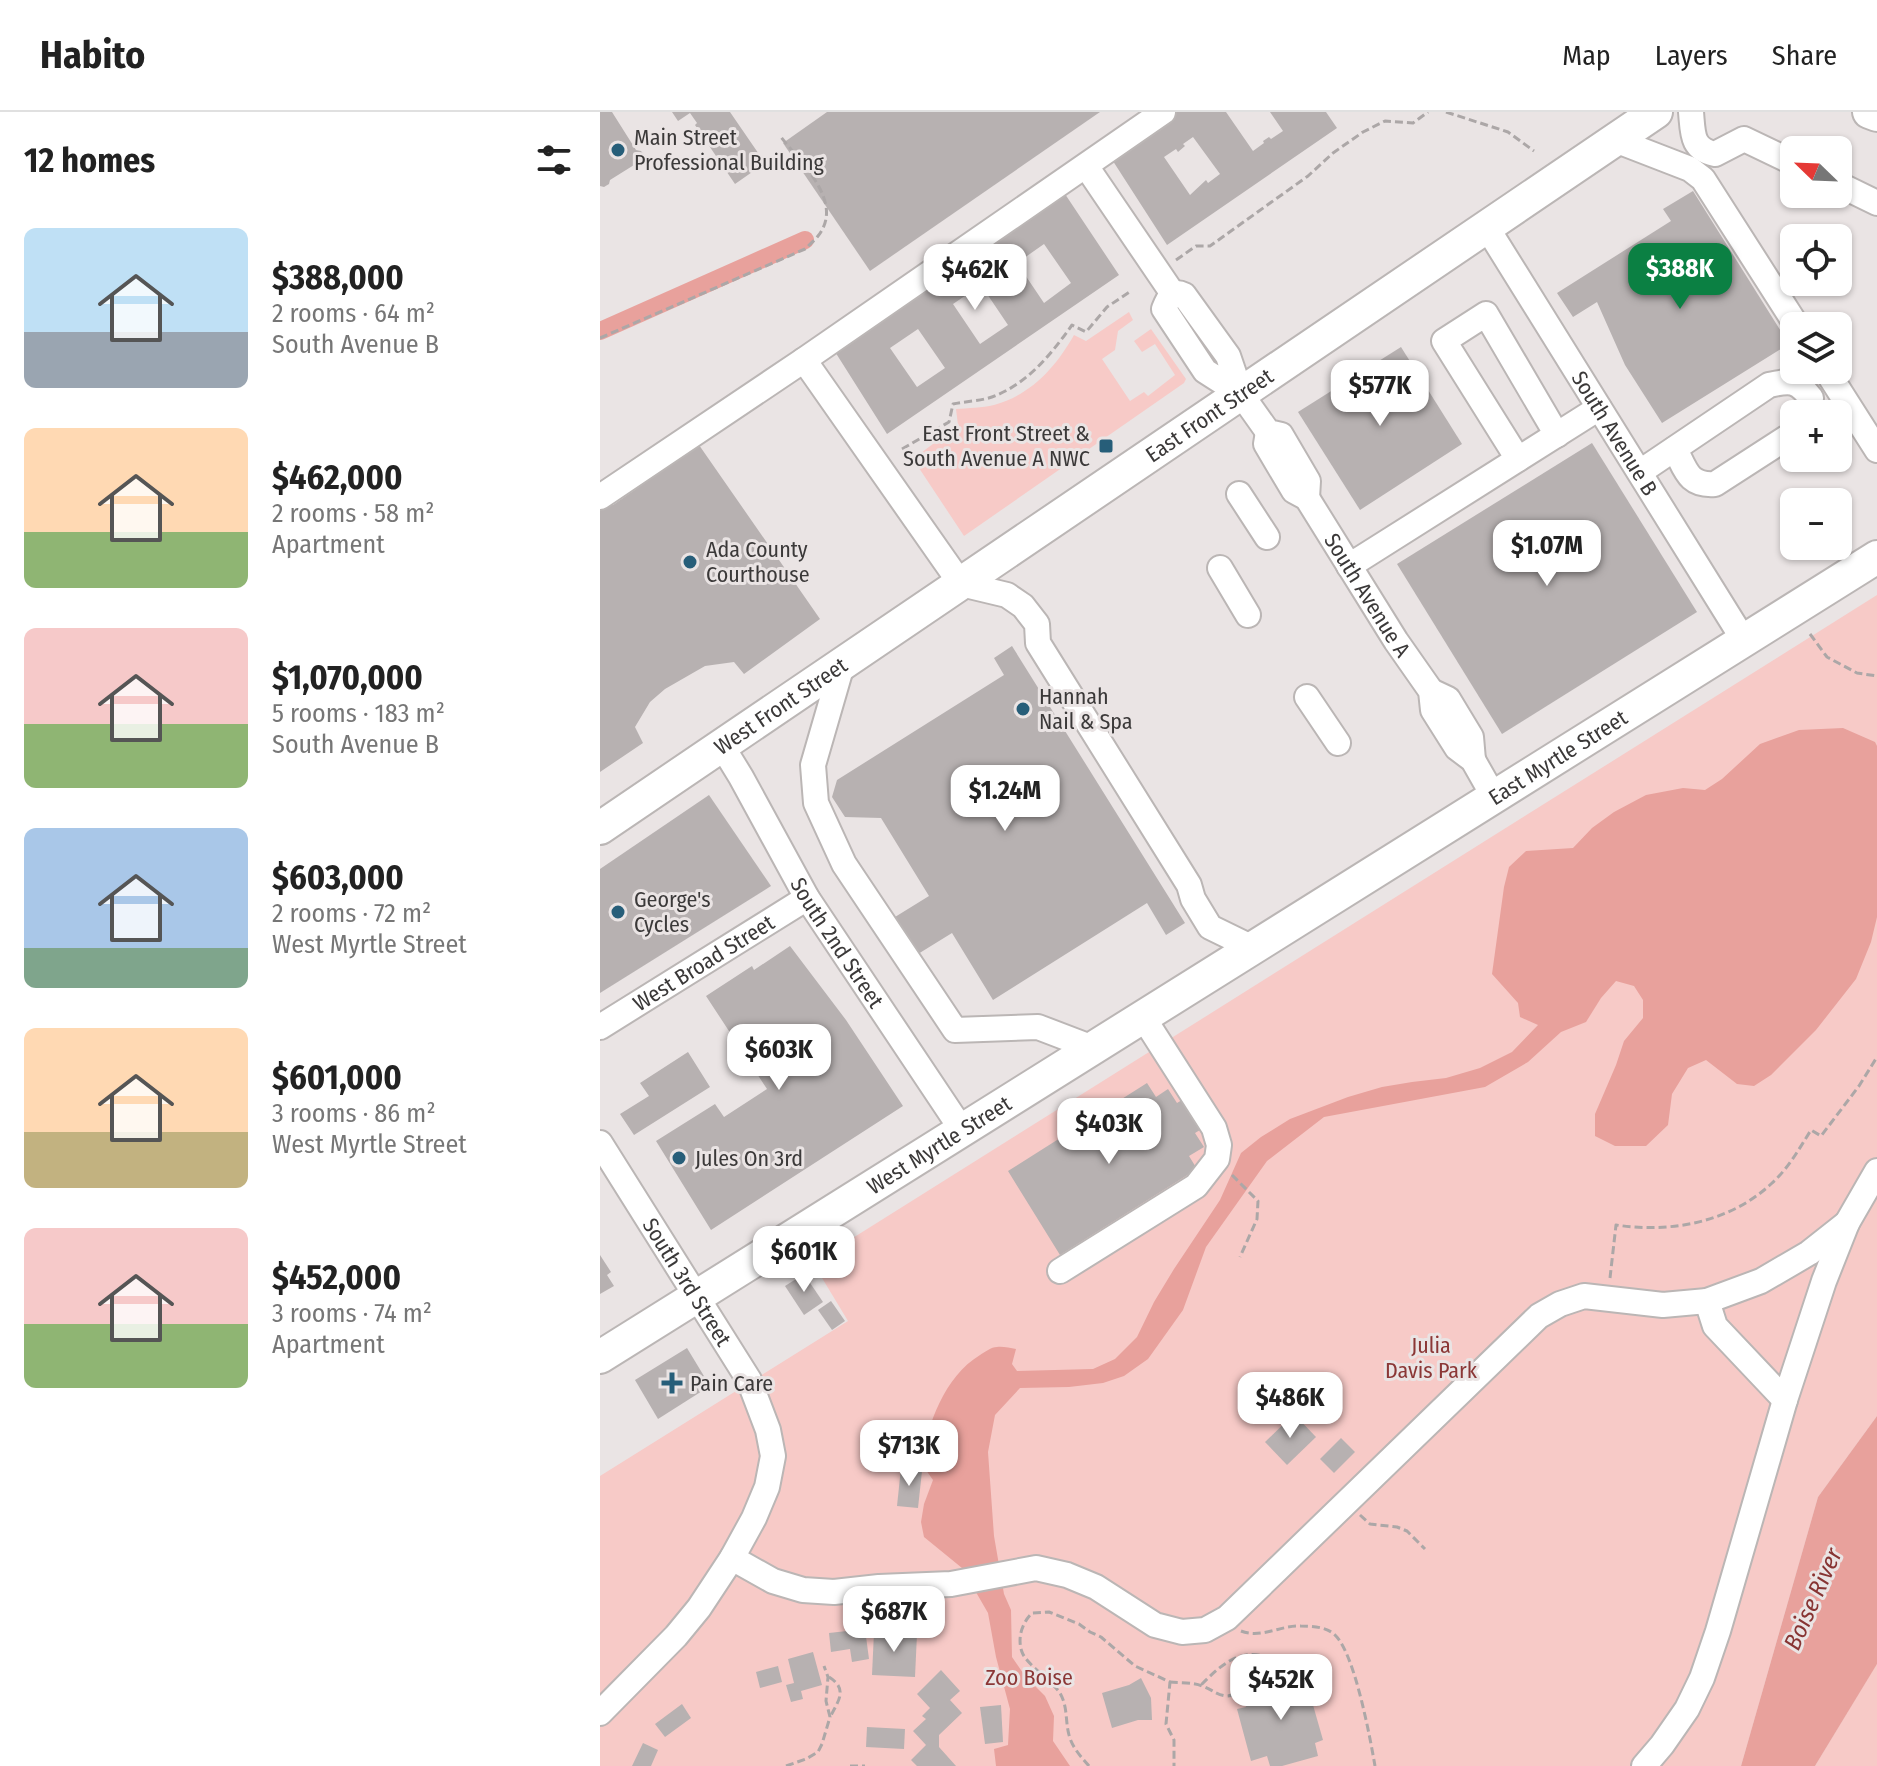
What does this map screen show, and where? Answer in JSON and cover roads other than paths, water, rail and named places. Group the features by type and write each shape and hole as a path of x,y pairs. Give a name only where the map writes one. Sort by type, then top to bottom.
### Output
{"main road":[{"path":"1615,140 1638,112"},
{"name":"East Front Street","path":"961,584 1656,112"},
{"path":"1869,112 1877,115"},
{"name":"East Myrtle Street","path":"1245,953 1877,557"},
{"name":"West Front Street","path":"600,828 961,584"},
{"name":"West Myrtle Street","path":"600,1357 1245,953"}],"street":[{"path":"600,497 1163,112"},
{"path":"1691,112 1693,135 1697,145 1705,152 1715,154 1744,139 1780,156"},
{"path":"1615,140 1690,169 1703,179 1788,312"},
{"path":"1086,166 1173,294 1164,309 1205,371 1241,394"},
{"path":"1852,191 1877,203"},
{"name":"South Avenue B","path":"1486,226 1743,639"},
{"path":"1518,459 1444,341 1486,314 1557,435"},
{"path":"804,360 961,584 1007,595 1023,606 1037,624 1038,643 1189,885 1193,899 1210,927 1245,953"},
{"path":"1640,472 1769,385 1792,382 1802,386 1811,400"},
{"path":"1835,384 1877,450"},
{"name":"South Avenue A","path":"1241,394 1268,432 1266,444 1294,491 1307,498 1396,641 1431,691 1433,710 1457,748 1473,760 1494,797"},
{"path":"1349,566 1599,408"},
{"path":"1675,449 1691,478 1702,485 1715,484 1780,442"},
{"path":"1239,494 1267,537"},
{"path":"1220,568 1248,615"},
{"path":"842,665 813,765 816,803 844,864 955,1030 1038,1027 1093,1048"},
{"path":"1307,697 1338,743"},
{"name":"South 2nd Street","path":"722,746 807,898 962,1130"},
{"name":"West Broad Street","path":"600,1027 807,898"},
{"path":"1060,1271 1196,1186 1217,1159 1219,1145 1214,1128 1143,1017"},
{"name":"South 3rd Street","path":"600,1143 749,1380 768,1430 773,1456 767,1487 754,1518 699,1608 676,1636 600,1713"},
{"path":"1644,1766 1687,1709 1702,1678 1824,1281 1847,1223 1877,1171"},
{"path":"732,1558 773,1581 803,1590 834,1592 951,1584 1036,1568 1067,1575 1096,1587 1155,1625 1182,1632 1205,1630 1227,1618 1539,1316 1560,1304 1584,1296 1663,1305 1707,1301 1761,1281 1809,1253 1847,1223"},
{"path":"1707,1301 1715,1326 1785,1400"}],"water":[{"path":"1843,728 1875,742 1877,746 1877,917 1856,979 1816,1030 1771,1075 1754,1086 1737,1084 1706,1060 1688,1068 1672,1094 1668,1125 1646,1146 1615,1146 1595,1136 1595,1114 1624,1041 1643,1018 1643,1000 1634,986 1616,981 1586,1022 1561,1032 1528,1062 1485,1087 1324,1117 1267,1161 1206,1247 1183,1310 1148,1359 1124,1376 1103,1383 1020,1388 995,1415 988,1452 994,1536 1004,1594 1011,1610 1012,1657 1045,1696 1054,1716 1053,1741 1070,1766 996,1766 994,1749 1008,1745 1010,1709 988,1613 962,1568 924,1537 921,1522 933,1480 921,1463 924,1448 933,1417 957,1376 980,1355 999,1347 1016,1349 1012,1364 1017,1371 1093,1369 1115,1359 1137,1337 1154,1302 1220,1200 1241,1153 1261,1137 1290,1119 1348,1097 1382,1087 1446,1078 1480,1068 1512,1052 1538,1025 1520,1017 1518,1003 1492,974 1509,867 1526,851 1573,848 1592,828 1614,812 1646,795 1683,788 1705,790 1722,779 1760,744 1799,730"},
{"name":"Boise River","path":"1877,1416 1877,1664 1815,1766 1741,1766 1818,1497"}],"waterway":[{"path":"600,331 805,240"}],"place":[{"name":"Main Street Professional Building","path":"618,150"},
{"name":"East Front Street & South Avenue A NWC","path":"1106,446"},
{"name":"Ada County Courthouse","path":"690,562"},
{"name":"Hannah Nail & Spa","path":"1023,709"},
{"name":"George's Cycles","path":"618,912"},
{"name":"Jules On 3rd","path":"679,1158"},
{"name":"Pain Care","path":"672,1383"}],"park label":[{"name":"Julia Davis Park","path":"1431,1358"},
{"name":"Zoo Boise","path":"1029,1677"}]}
